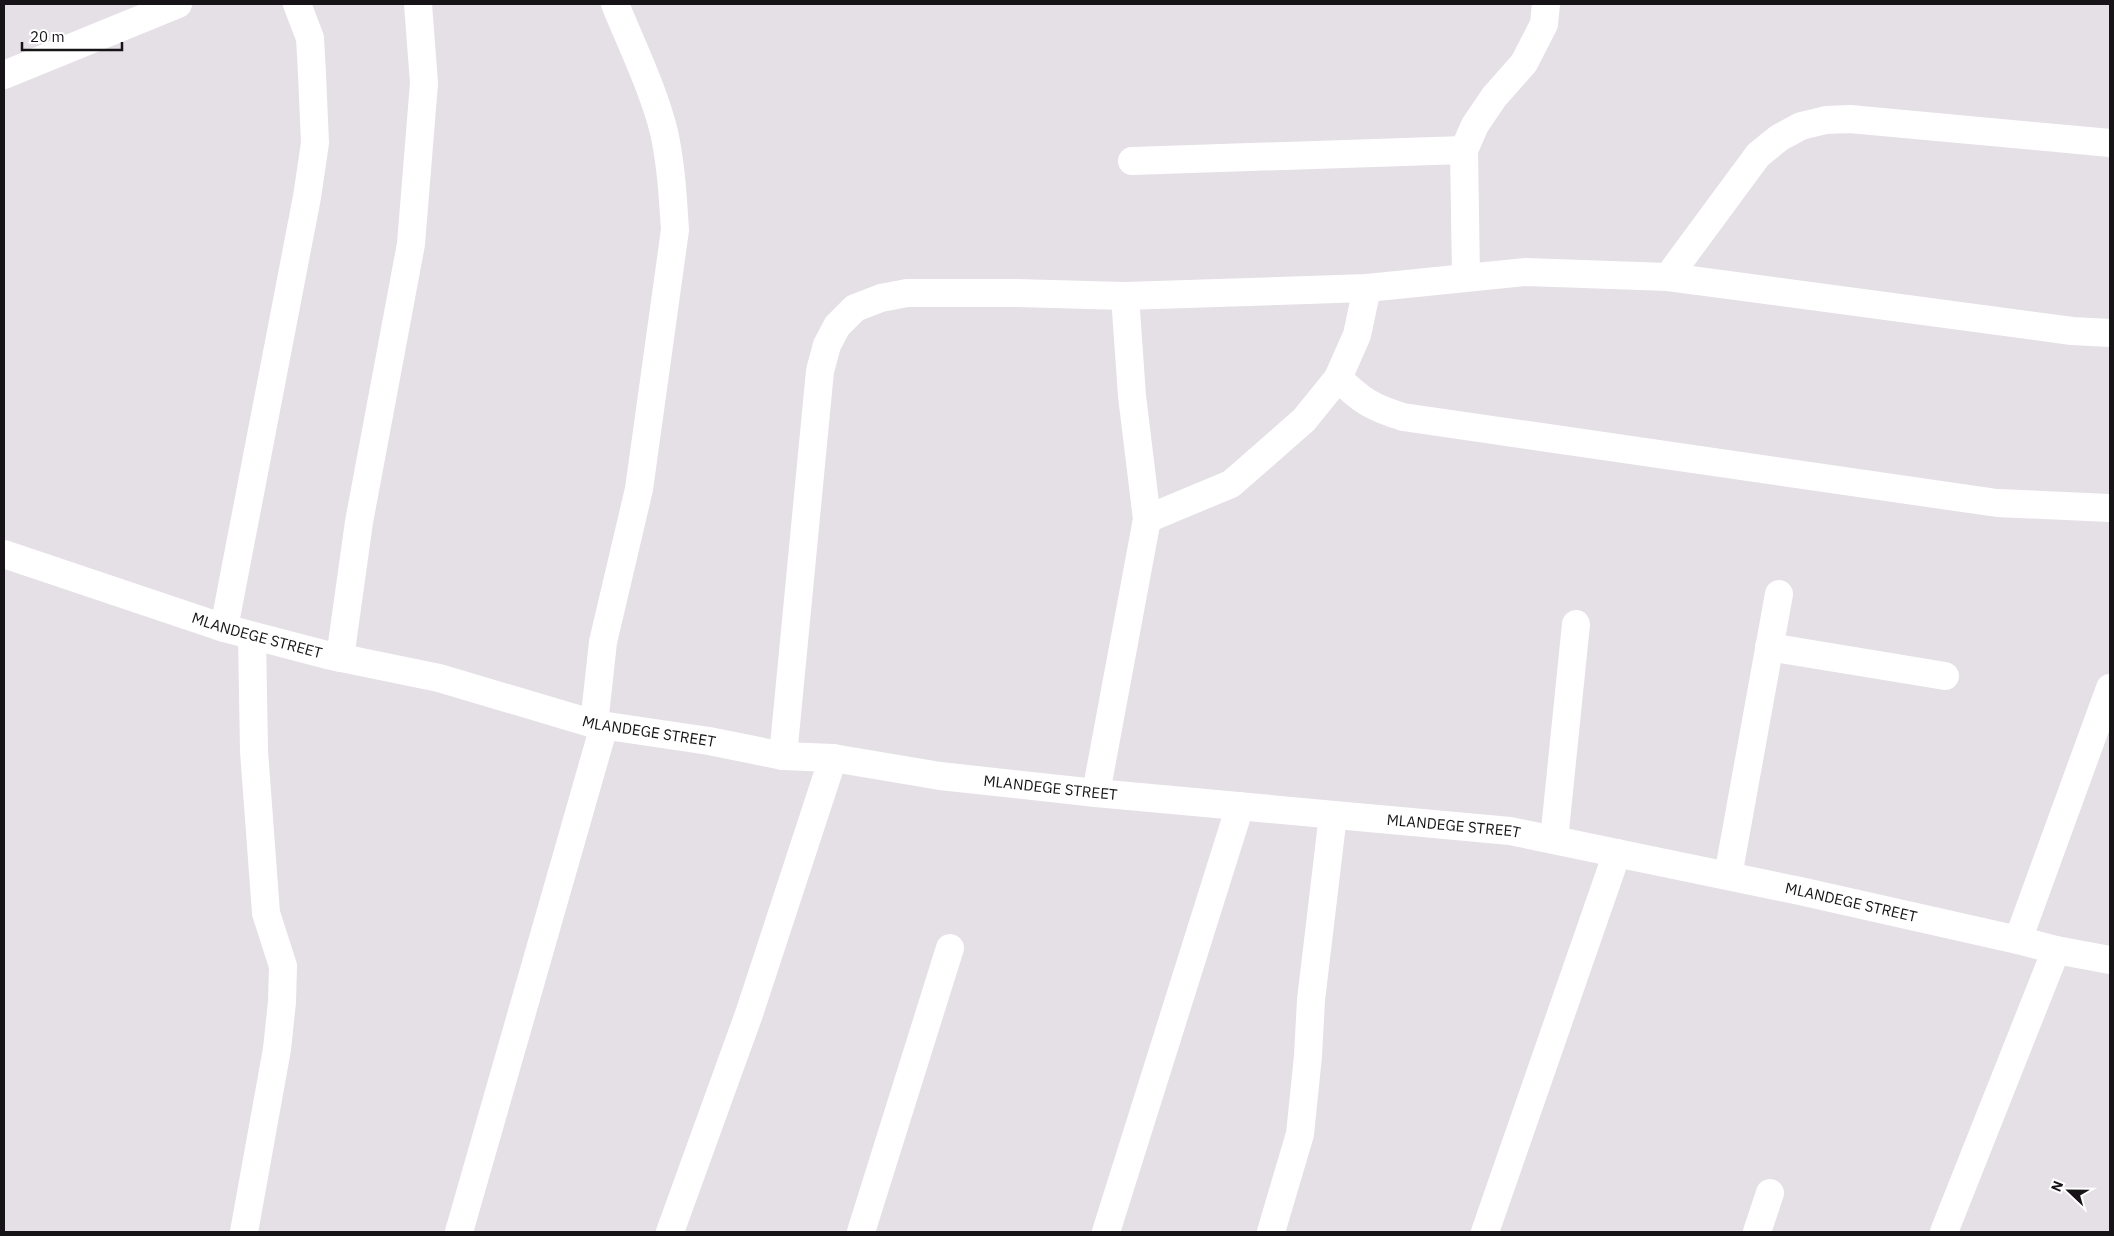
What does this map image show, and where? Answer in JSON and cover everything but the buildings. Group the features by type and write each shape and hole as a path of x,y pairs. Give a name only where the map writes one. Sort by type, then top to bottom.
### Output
{"street":[{"path":"4,75 178,4"},
{"path":"224,628 305,207 315,143 310,38 297,4"},
{"path":"340,658 359,522 410,244 424,83 418,4"},
{"path":"459,1232 599,725 603,642 639,489 675,230 672,188 664,132 648,82 615,4"},
{"path":"1466,277 1464,150 1475,125 1494,98 1524,63 1544,24 1546,4"},
{"path":"1668,277 1758,155 1779,138 1801,126 1826,120 1850,119 2110,143"},
{"path":"1132,161 1464,150"},
{"path":"783,756 820,371 827,346 837,326 856,308 881,298 907,293 1014,292 1125,296 1367,288 1526,272 1668,277 2072,331 2110,333"},
{"path":"1147,519 1231,484 1304,420 1338,378 1357,335 1367,288"},
{"path":"1096,793 1147,519 1132,396 1125,296"},
{"path":"1338,378 1361,400 1381,410 1403,417 1997,503 2110,508"},
{"name":"MLANDEGE STREET","path":"4,554 224,628 340,658 439,678 599,725 709,741 783,756 833,758 940,776 1096,793 1510,831 1728,876 2056,950 2110,960"},
{"path":"1728,876 1779,594"},
{"path":"1554,840 1576,624"},
{"path":"244,1232 277,1049 282,1002 283,966 266,913 254,751 252,636"},
{"path":"1769,647 1945,676"},
{"path":"2018,940 2110,688"},
{"path":"670,1232 752,1005 833,758"},
{"path":"1106,1232 1240,806"},
{"path":"1271,1232 1300,1134 1308,1056 1311,1000 1333,815"},
{"path":"1485,1232 1617,853"},
{"path":"861,1232 950,948"},
{"path":"1944,1232 2056,950"},
{"path":"1758,1232 1770,1193"}]}
